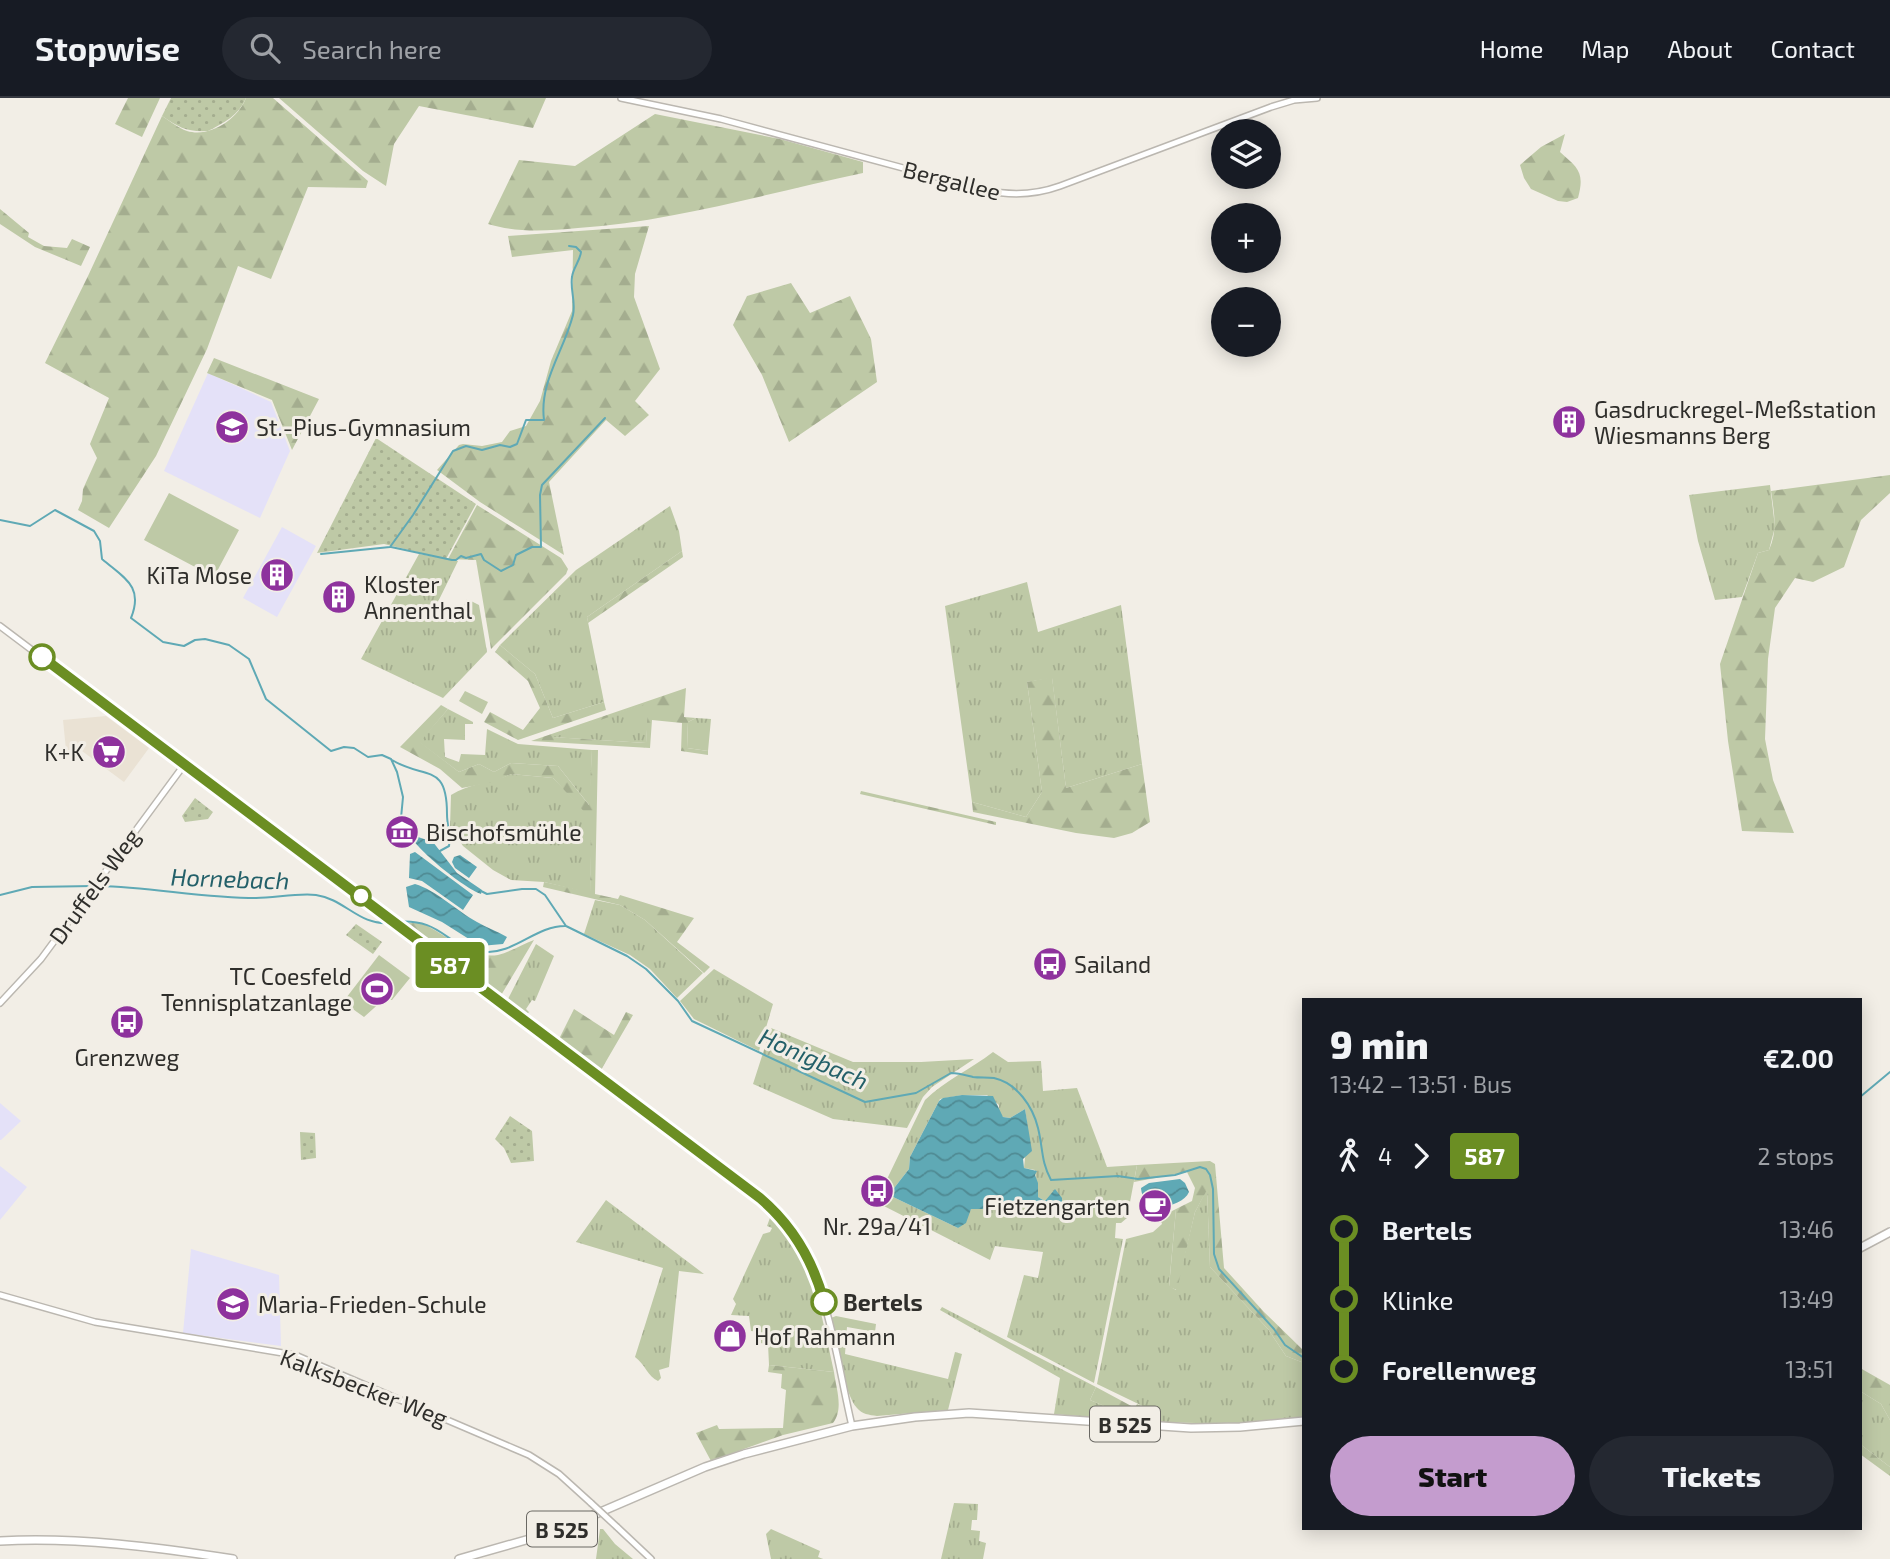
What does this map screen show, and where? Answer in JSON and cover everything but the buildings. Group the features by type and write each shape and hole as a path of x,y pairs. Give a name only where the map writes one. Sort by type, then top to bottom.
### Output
{"main road":[{"path":"1862,1247 1890,1232"},
{"name":"B 525","path":"459,1559 554,1532 705,1467 852,1426 969,1413 1191,1428 1302,1421"},
{"path":"0,1541 73,1539 116,1542 233,1559"}],"street":[{"name":"Bergallee","path":"621,98 721,119 985,190 1017,195 1060,186 1270,107 1317,98"},
{"path":"0,626 760,1198 782,1219 802,1245 817,1278 852,1426"},
{"name":"Druffels Weg","path":"0,1003 30,973 184,765"},
{"name":"Kalksbecker Weg","path":"0,1295 95,1322 295,1355 517,1449 559,1474 651,1559"}],"shaded area":[{"name":"St.-Pius-Gymnasium","path":"208,373 271,402 290,451 260,518 164,471"},
{"path":"282,527 316,546 277,617 243,598"},
{"path":"106,716 149,748 124,782 82,751 66,750 63,720"},
{"path":"0,1103 21,1121 1,1140 0,1140"},
{"path":"0,1166 27,1187 0,1220"},
{"name":"Maria-Frieden-Schule","path":"191,1249 279,1275 281,1346 183,1333"}],"green space":[{"path":"128,98 160,98 142,137 115,124"},
{"path":"171,98 246,98 239,109 220,125 208,131 194,131 174,124 162,116"},
{"path":"246,98 273,98 368,181 366,188 308,187 271,279 238,266 207,349 156,456 109,528 78,510 83,489 97,458 90,444 109,398 45,363 162,116 187,131 205,132 230,120"},
{"path":"279,98 546,98 533,128 419,106 394,144 386,186 363,171"},
{"path":"655,114 780,139 863,162 863,173 686,213 614,224 533,230 488,224 519,160 575,166"},
{"path":"1565,134 1560,152 1578,171 1581,182 1578,198 1567,202 1558,201 1531,189 1520,165 1541,147"},
{"path":"0,209 29,233 28,237 44,246 67,248 72,239 90,247 81,266 35,247 0,224"},
{"path":"649,226 635,274 634,297 660,369 635,401 649,415 625,436 606,420 549,482 564,555 480,502 437,470 459,445 482,446 502,442 510,431 526,426 540,401 551,361 572,311 573,250 512,257 508,236"},
{"path":"791,283 810,313 850,296 871,339 877,382 789,442 762,375 733,325 747,296"},
{"path":"214,358 319,399 292,450 272,400 207,373"},
{"path":"376,438 476,504 446,559 384,544 317,553"},
{"path":"1890,475 1890,493 1861,520 1844,567 1813,582 1795,578 1775,608 1768,659 1765,739 1773,780 1794,833 1742,831 1728,741 1720,664 1758,553 1769,550 1772,543 1774,521 1771,491"},
{"path":"1770,485 1775,527 1769,550 1758,553 1742,597 1715,600 1698,541 1689,495"},
{"path":"169,493 239,530 214,577 144,540"},
{"path":"477,505 561,558 568,569 491,649 476,560 448,559"},
{"path":"670,506 679,531 682,551 587,617 604,702 553,718 535,674 500,645 576,570"},
{"path":"682,551 683,557 588,623 587,617"},
{"path":"419,554 458,561 433,612 455,623 467,599 479,605 487,652 443,698 361,659"},
{"path":"1027,582 1038,632 1121,605 1142,764 1066,788 1052,678 1027,682 1042,792 1026,817 972,802 945,606"},
{"path":"500,645 535,674 553,718 604,702 606,710 518,740 484,722 490,712 523,730 540,708 528,681 495,652"},
{"path":"1052,677 1066,788 1142,764 1150,822 1132,833 1114,838 1076,833 973,812 972,802 1026,817 1042,792 1027,682"},
{"path":"686,688 684,717 696,718 688,722 687,748 708,751 708,755 681,751 682,723 652,720 650,748 531,741","holes":["648,703 646,743 553,737"]},
{"path":"465,691 488,702 482,714 459,701"},
{"path":"649,702 646,743 551,737"},
{"path":"441,705 448,709 420,742 459,772 479,764 494,772 511,763 558,766 589,805 592,750 598,750 595,894 618,899 620,895 694,918 677,942 710,967 704,973 645,920 620,905 543,887 544,882 590,892 591,819 553,778 511,774 494,782 462,788 440,769 400,747"},
{"path":"448,709 473,722 465,724 465,740 444,739 445,757 459,762 461,754 485,755 487,729 518,744 592,750 590,806 558,766 511,763 494,772 479,764 459,772 419,742"},
{"path":"696,718 711,719 708,751 687,748 688,722"},
{"path":"511,774 553,778 592,818 590,893 544,882 511,880 493,870 463,846 450,827 451,795"},
{"path":"861,791 996,822 996,825 860,794"},
{"path":"195,798 213,812 208,819 185,822 182,816"},
{"path":"595,900 620,905 645,920 703,973 677,998 650,969 630,955 584,934"},
{"path":"418,922 466,949 487,955 503,954 534,940 500,997 401,924"},
{"path":"356,924 382,942 373,954 346,935"},
{"path":"536,944 554,956 535,1001 532,1000 526,1009 529,1012 526,1016 507,1001"},
{"name":"TC Coesfeld Tennisplatzanlage","path":"379,955 410,978 392,1000 383,1000 364,1017 343,1002"},
{"path":"714,969 773,1004 759,1051 694,1019 680,1001"},
{"path":"574,1009 614,1035 626,1012 633,1015 601,1070 559,1039"},
{"path":"771,1028 853,1062 974,1059 932,1087 923,1097 907,1128 833,1119 753,1084"},
{"path":"993,1052 1008,1062 1041,1061 1043,1091 1077,1088 1107,1167 1137,1165 1127,1218 1116,1223 1115,1238 1123,1239 1094,1383 1007,1337 1024,1275 1038,1278 1043,1252 995,1246 990,1260 876,1202 925,1100","holes":["962,1095 987,1095 999,1105 999,1113 1003,1117 1010,1118 1025,1109 1028,1129 1024,1168 1035,1170 1038,1197 1045,1201 1000,1203 989,1209 971,1209 958,1228 891,1196 891,1192 909,1169 910,1157 940,1099"]},
{"path":"510,1116 532,1131 534,1161 511,1163 504,1148 495,1139"},
{"path":"300,1132 315,1133 316,1158 301,1160"},
{"path":"1210,1161 1215,1164 1224,1268 1302,1349 1302,1362 1286,1356 1268,1329 1210,1267 1207,1190 1195,1212 1177,1290 1169,1287 1176,1209 1192,1201 1195,1188 1187,1172 1134,1182 1137,1165"},
{"path":"1207,1189 1210,1267 1268,1329 1286,1356 1302,1362 1302,1417 1237,1424 1154,1422 1155,1412 1097,1384 1126,1239 1153,1232 1162,1224 1162,1216 1176,1209 1169,1286 1176,1290 1195,1212"},
{"path":"606,1200 704,1274 679,1271 669,1367 659,1370 661,1378 658,1381 635,1357 663,1268 576,1242"},
{"path":"771,1215 786,1234 807,1271 820,1308 834,1372 769,1365 768,1344 760,1343 759,1332 751,1331 749,1316 731,1315 736,1304 733,1299 763,1234 770,1232 772,1228 767,1226"},
{"path":"942,1307 1096,1387 1090,1400 1123,1414 1123,1420 1054,1414 1060,1378 940,1310"},
{"path":"836,1316 876,1324 875,1332 847,1327 845,1354 948,1379 955,1352 962,1354 948,1410 877,1416 859,1410 852,1401 841,1366 831,1318"},
{"path":"769,1365 834,1372 839,1405 833,1423 783,1435 711,1461 696,1433 717,1425 719,1429 783,1428 786,1390 781,1388 782,1374 768,1372"},
{"path":"1862,1369 1890,1385 1890,1420 1881,1404 1862,1392"},
{"path":"1096,1387 1135,1408 1137,1404 1155,1412 1154,1422 1123,1420 1123,1414 1090,1400"},
{"path":"1862,1392 1881,1404 1890,1420 1890,1467 1862,1446"},
{"path":"1862,1446 1890,1467 1890,1476 1862,1455"},
{"path":"954,1503 978,1504 977,1520 972,1520 971,1530 980,1531 979,1541 986,1543 983,1559 941,1559"},
{"path":"600,1529 603,1529 615,1544 633,1559 596,1559"},
{"path":"771,1529 820,1551 818,1557 823,1559 771,1559 766,1534"}],"water":[{"path":"412,832 415,836 433,842 457,873 482,890 481,894 463,884 429,857 413,840 409,833"},
{"path":"415,852 473,895 463,910 422,881 409,878 410,854"},
{"path":"460,855 477,867 469,878 455,868 452,862 454,857"},
{"path":"415,884 507,937 503,944 480,946 442,922 409,907 406,887"},
{"path":"962,1095 993,1096 1003,1117 1010,1118 1025,1109 1032,1151 1023,1159 1024,1168 1037,1171 1035,1175 1038,1197 1045,1201 1055,1189 1062,1198 1062,1205 1041,1211 1024,1202 1000,1203 989,1209 971,1209 966,1223 958,1228 891,1196 891,1192 909,1169 910,1157 939,1101"},
{"path":"1180,1179 1189,1192 1181,1201 1167,1206 1154,1206 1144,1200 1141,1188 1149,1183"}],"waterway":[{"path":"321,554 390,547 453,451 466,446 482,450 500,445 510,447 517,444 526,420 544,420 545,393 574,310 572,277 581,252 576,247 569,246"},
{"path":"391,547 452,560 481,554 484,560 501,571 513,565 516,555 532,547 541,547 542,485 605,418"},
{"name":"Honigbach","path":"0,520 30,526 55,510 94,531 100,541 102,559 124,578 133,590 135,598 131,618 163,642 184,646 195,640 205,639 229,645 249,659 266,699 331,751 344,747 354,748 368,757 382,755 391,759 403,797 401,818 409,833"},
{"name":"Honigbach","path":"392,760 432,775 443,786 449,846 438,852"},
{"name":"Hornebach","path":"0,895 32,887 93,886"},
{"name":"Hornebach","path":"99,886 236,898 316,895 335,901 361,917 379,923 390,923"},
{"name":"Honigbach","path":"481,891 487,894 536,889 545,895 566,926 627,956 646,969 678,1001 692,1021 865,1102 916,1093 951,1073 994,1078 1010,1085 1023,1097 1032,1112 1038,1128 1045,1167 1051,1180 1118,1176 1138,1179 1175,1175 1200,1167 1206,1169 1213,1189 1214,1254 1219,1269 1274,1329 1285,1345 1302,1357"},
{"name":"Hornebach","path":"395,922 424,924 460,945 482,952 504,949 544,930 565,926"},
{"name":"Honigbach","path":"1862,1095 1890,1072"}],"bus line":[{"name":"587","path":"42,657 774,1209 802,1245 817,1278 824,1302"}],"place":[{"name":"Gasdruckregel-Meßstation Wiesmanns Berg","path":"1569,422"},
{"name":"St.-Pius-Gymnasium","path":"232,427"},
{"name":"KiTa Mose","path":"277,575"},
{"name":"Kloster Annenthal","path":"339,597"},
{"name":"K+K","path":"109,752"},
{"name":"Bischofsmühle","path":"402,832"},
{"name":"Sailand","path":"1050,964"},
{"name":"TC Coesfeld Tennisplatzanlage","path":"377,989"},
{"name":"Grenzweg","path":"127,1022"},
{"name":"Nr. 29a/41","path":"877,1191"},
{"name":"Fietzengarten","path":"1155,1206"},
{"name":"Bertels","path":"824,1302"},
{"name":"Maria-Frieden-Schule","path":"233,1304"},
{"name":"Hof Rahmann","path":"730,1336"}]}
